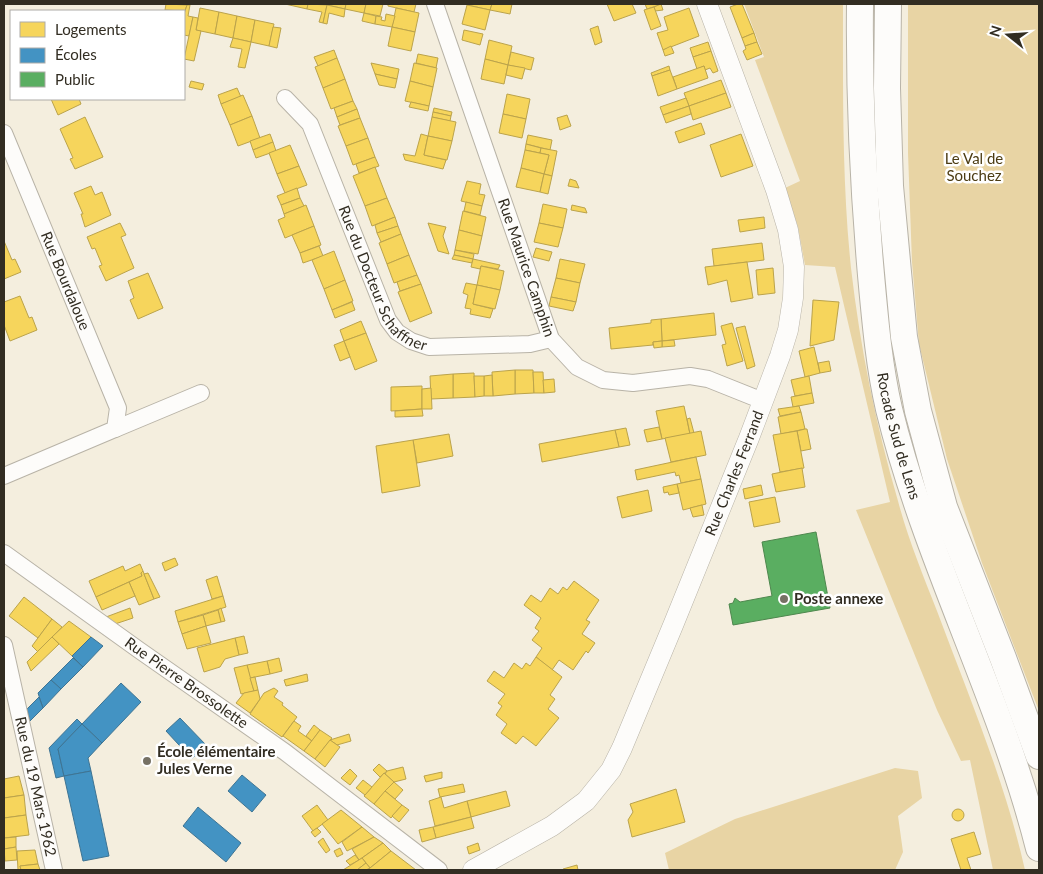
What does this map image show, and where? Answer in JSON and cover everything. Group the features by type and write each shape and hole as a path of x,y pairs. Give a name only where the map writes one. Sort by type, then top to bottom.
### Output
{"highway":[{"name":"Rocade Sud de Lens","path":"860,4 859,85 864,191 877,333 889,408 920,516 1013,761 1039,848"},
{"name":"Rocade Sud de Lens","path":"888,4 887,88 890,186 904,336 917,401 944,507 1039,756"}],"street":[{"name":"Rue Maurice Camphin","path":"435,4 551,340 578,367 603,380 633,383 690,376 717,382 763,401"},
{"name":"Rue Charles Ferrand","path":"473,870 552,826 586,801 611,770 674,623 763,401 788,330 793,298 794,266 788,230 776,190 707,4"},
{"name":"Rue du Docteur Schaffner","path":"285,98 310,124 388,320 397,332 411,342 429,347 530,344 551,340"},
{"name":"Rue Bourdaloue","path":"4,134 118,408 115,429"},
{"path":"4,476 201,393"},
{"name":"Rue Pierre Brossolette","path":"4,553 285,752 439,870"},
{"name":"Rue du 19 Mars 1962","path":"4,644 54,870"}],"green space":[{"path":"744,4 843,4 844,136 848,235 859,327 870,386 890,472 906,529 997,772 1025,870 993,870 970,760 961,761 937,710 856,510 890,502 835,267 805,265 798,227 785,188 800,181 755,60 764,57"},
{"name":"Le Val de Souchez","path":"908,4 1039,4 1039,711 982,563 947,459 919,344 912,262 908,153"},
{"path":"895,768 918,771 922,798 898,816 903,852 895,870 669,870 665,853 735,819"}],"building: Logements":[{"path":"166,4 187,5 185,11 165,10"},
{"path":"285,4 308,4 307,9"},
{"path":"308,4 327,5 323,23 319,22 322,12 307,9"},
{"path":"327,4 346,4 345,9"},
{"path":"346,4 366,4 364,13 345,9"},
{"path":"366,4 383,4 380,16 364,13"},
{"path":"388,4 416,4 414,12 388,6"},
{"path":"467,4 492,4 490,10"},
{"path":"492,4 512,4 510,14 490,10"},
{"path":"607,4 632,4 636,13 614,21"},
{"path":"645,4 663,4 647,9"},
{"path":"661,4 663,10 655,11 654,7"},
{"path":"742,4 754,33 742,38 730,7"},
{"path":"187,5 190,5 188,16 193,17 189,36 185,35 185,11"},
{"path":"327,5 345,9 344,17 329,13 327,24 323,23"},
{"path":"467,5 490,10 485,30 462,24"},
{"path":"654,7 661,26 651,30 644,10"},
{"path":"200,8 219,12 215,34 196,30"},
{"path":"396,8 419,13 415,32 392,27"},
{"path":"689,8 699,36 663,50 657,33 668,30 664,17"},
{"path":"219,12 237,16 233,38 215,34"},
{"path":"364,13 376,16 375,24 362,21"},
{"path":"386,14 395,16 392,27 375,24 376,16 382,17 381,20 385,21"},
{"path":"237,16 255,20 251,42 233,38"},
{"path":"193,17 198,18 196,30 201,31 194,61 185,59"},
{"path":"255,20 274,24 269,46 251,42"},
{"path":"598,26 602,42 595,45 590,29"},
{"path":"273,27 281,28 277,48 269,46"},
{"path":"392,27 415,32 411,51 388,46"},
{"path":"464,30 483,34 480,45 462,40"},
{"path":"754,33 757,42 745,46 742,38"},
{"path":"233,38 251,42 245,68 238,67 242,49 230,47"},
{"path":"489,40 512,46 508,65 485,59"},
{"path":"708,42 711,51 693,57 690,48"},
{"path":"757,42 762,54 747,60 743,51 746,49 745,46"},
{"path":"671,46 674,53 665,56 663,50"},
{"path":"334,50 337,58 318,66 314,57"},
{"path":"711,51 718,71 713,73 710,68 705,70 704,66 697,69 693,57"},
{"path":"511,52 534,58 531,70 508,65"},
{"path":"418,54 438,58 436,68 416,63"},
{"path":"337,58 345,79 323,88 315,67"},
{"path":"485,59 508,65 504,84 481,79"},
{"path":"371,63 399,69 397,79 375,74"},
{"path":"414,63 437,68 433,87 410,81"},
{"path":"508,65 525,68 522,79 506,75"},
{"path":"669,66 670,70 652,76 651,73"},
{"path":"704,66 708,78 677,89 673,77"},
{"path":"670,70 677,89 658,96 652,76"},
{"path":"375,74 397,79 395,88 379,85"},
{"path":"345,79 353,101 331,109 323,88"},
{"path":"721,80 726,93 689,106 684,93"},
{"path":"191,81 204,84 202,90 189,87"},
{"path":"410,81 433,87 429,106 405,101"},
{"path":"237,88 241,97 221,104 218,95"},
{"path":"726,93 731,107 693,120 689,106"},
{"path":"507,94 530,99 526,119 503,114"},
{"path":"243,95 252,116 230,125 221,104"},
{"path":"686,98 689,106 663,115 660,107"},
{"path":"51,100 79,100 81,104 58,115"},
{"path":"353,101 357,109 337,117 334,108"},
{"path":"411,102 429,106 428,111 409,107"},
{"path":"689,106 691,114 666,123 663,115"},
{"path":"434,108 452,112 451,116 433,112"},
{"path":"357,109 360,118 340,125 337,117"},
{"path":"433,112 451,116 450,121 432,117"},
{"path":"503,114 526,119 522,138 499,133"},
{"path":"567,115 571,126 560,130 557,118"},
{"path":"252,116 260,138 238,146 230,125"},
{"path":"85,117 103,157 75,169 70,159 73,158 60,129"},
{"path":"432,117 456,122 452,141 428,136"},
{"path":"360,118 368,138 346,146 338,126"},
{"path":"701,123 705,134 679,143 675,132"},
{"path":"270,134 273,142 253,150 250,141"},
{"path":"421,134 428,136 424,155 446,160 443,169 405,160 403,154 415,156"},
{"path":"741,134 753,166 721,177 710,145"},
{"path":"528,135 552,140 550,150 526,144"},
{"path":"428,136 452,141 447,160 424,155"},
{"path":"368,138 375,157 353,165 346,146"},
{"path":"273,142 276,151 256,158 253,150"},
{"path":"526,144 541,148 540,153 525,150"},
{"path":"290,145 299,166 277,174 269,153"},
{"path":"541,148 557,151 552,176 544,174 549,155 540,153"},
{"path":"525,150 549,155 544,174 521,168"},
{"path":"375,157 379,166 359,173 356,164"},
{"path":"299,166 307,185 285,193 277,174"},
{"path":"375,167 387,198 365,206 353,176"},
{"path":"521,168 544,174 540,192 516,187"},
{"path":"544,174 552,176 548,194 540,192"},
{"path":"570,179 576,181 579,188 568,186"},
{"path":"467,181 481,184 479,194 485,195 482,206 461,201"},
{"path":"91,186 95,195 102,192 111,215 85,227 81,214 83,214 74,193"},
{"path":"297,188 300,198 281,205 277,196"},
{"path":"300,198 304,206 284,214 281,205"},
{"path":"387,198 395,217 372,226 365,206"},
{"path":"466,202 482,206 480,215 464,211"},
{"path":"543,204 567,209 563,228 539,223"},
{"path":"306,205 314,226 285,238 278,220 285,217 284,214"},
{"path":"572,205 585,208 587,213 571,210"},
{"path":"463,211 486,217 482,236 459,230"},
{"path":"395,217 398,226 377,233 375,225"},
{"path":"764,217 765,228 740,232 738,220"},
{"path":"120,223 126,235 121,237 134,268 106,281 99,266 102,265 95,248 92,249 87,237"},
{"path":"428,223 446,227 443,236 449,254 438,251"},
{"path":"539,223 563,228 558,247 534,242"},
{"path":"314,226 321,245 300,253 292,235"},
{"path":"398,226 401,234 381,242 377,233"},
{"path":"459,230 482,236 478,254 455,250"},
{"path":"401,234 409,255 387,264 379,243"},
{"path":"4,241 12,260 15,259 21,272 4,279"},
{"path":"762,243 764,260 714,266 712,249"},
{"path":"319,246 323,256 303,263 300,253"},
{"path":"536,248 552,252 549,261 533,257"},
{"path":"455,250 474,254 473,259 454,255"},
{"path":"334,251 345,280 324,289 312,260"},
{"path":"409,255 417,275 394,283 387,264"},
{"path":"454,255 473,259 472,263 452,259"},
{"path":"473,259 500,265 498,269 481,266 480,269 471,267"},
{"path":"560,259 585,264 580,283 556,278"},
{"path":"747,262 753,298 731,302 727,280 708,285 705,267"},
{"path":"481,266 504,271 500,290 477,285"},
{"path":"773,268 775,293 758,295 756,270"},
{"path":"148,273 163,308 138,319 130,300 134,298 128,281"},
{"path":"417,275 421,284 400,291 397,282"},
{"path":"556,278 580,283 576,302 551,297"},
{"path":"345,280 353,301 332,310 324,289"},
{"path":"466,283 477,285 473,304 493,309 490,318 470,314 471,309 465,308 468,295 463,293"},
{"path":"421,284 432,313 410,322 398,292"},
{"path":"477,285 500,290 495,309 473,304"},
{"path":"20,296 29,318 32,317 37,330 10,341 4,325 4,302"},
{"path":"551,297 576,302 573,311 549,306"},
{"path":"813,300 839,302 834,340 810,346"},
{"path":"352,302 355,310 335,318 332,310"},
{"path":"714,313 716,335 662,341 661,319"},
{"path":"661,319 662,341 653,342 653,345 611,349 609,328 651,323 651,320"},
{"path":"361,321 366,333 344,341 340,330"},
{"path":"732,323 743,361 727,366 722,345 726,344 721,326"},
{"path":"745,326 755,366 747,369 736,328"},
{"path":"366,333 377,361 355,370 344,341"},
{"path":"674,340 675,346 662,347 662,341"},
{"path":"344,341 350,357 340,361 334,345"},
{"path":"662,341 662,347 654,348 653,342"},
{"path":"814,347 820,373 805,377 799,351"},
{"path":"829,361 831,371 820,373 818,363"},
{"path":"515,370 533,370 534,393 515,394"},
{"path":"515,370 515,394 493,396 492,372"},
{"path":"533,372 543,372 544,393 534,393"},
{"path":"474,373 475,397 453,398 453,374"},
{"path":"453,374 453,398 431,399 430,376"},
{"path":"492,375 493,396 484,396 484,376"},
{"path":"474,376 484,376 484,396 475,397"},
{"path":"809,376 812,393 795,396 791,380"},
{"path":"554,379 555,392 544,393 543,380"},
{"path":"422,386 422,409 391,411 391,387"},
{"path":"431,388 432,409 422,409 422,389"},
{"path":"812,393 814,403 793,407 791,397"},
{"path":"684,406 690,434 662,439 656,411"},
{"path":"799,406 801,412 780,416 778,409"},
{"path":"422,409 423,416 395,417 395,411"},
{"path":"801,412 805,429 781,434 778,417"},
{"path":"690,418 694,433 690,434 687,419"},
{"path":"659,427 662,439 647,442 644,430"},
{"path":"626,428 630,445 619,447 615,430"},
{"path":"807,429 811,449 801,451 797,431"},
{"path":"615,430 619,447 542,462 539,444"},
{"path":"701,431 706,455 671,462 665,438"},
{"path":"797,431 804,468 780,472 773,435"},
{"path":"449,434 453,456 417,463 413,440"},
{"path":"413,440 420,486 382,493 376,446"},
{"path":"696,457 701,479 681,483 679,475 676,476 675,472 637,480 635,470"},
{"path":"802,468 805,487 776,492 772,474"},
{"path":"701,479 706,504 683,510 677,484"},
{"path":"677,484 679,493 669,495 668,492 664,493 663,487"},
{"path":"761,485 763,495 745,499 743,489"},
{"path":"648,490 652,511 622,518 617,497"},
{"path":"775,497 780,522 754,527 749,502"},
{"path":"702,505 704,515 693,517 690,508"},
{"path":"175,558 178,565 165,571 162,563"},
{"path":"140,564 143,571 141,573 142,576 96,597 89,581 123,566 125,571"},
{"path":"143,571 154,599 139,605 129,582 142,576 141,573"},
{"path":"148,573 160,597 154,599 144,574"},
{"path":"217,576 223,596 212,599 206,580"},
{"path":"574,581 599,600 586,620 590,622 582,634 595,643 588,653 586,651 573,670 559,660 552,670 536,657 542,648 532,640 539,631 535,628 541,618 524,605 531,595 541,602 550,588 558,594 563,587 567,590"},
{"path":"129,582 135,596 102,610 96,597"},
{"path":"223,596 226,607 178,622 175,611"},
{"path":"24,597 52,619 38,638 9,616"},
{"path":"130,608 133,618 115,624 106,617"},
{"path":"221,608 225,621 221,622 218,610"},
{"path":"218,610 221,622 206,626 203,615"},
{"path":"203,615 206,626 182,634 178,622"},
{"path":"52,619 62,627 38,652 32,646"},
{"path":"69,621 91,637 72,656 52,637"},
{"path":"206,626 211,643 187,649 182,634"},
{"path":"244,636 248,653 239,655 235,638"},
{"path":"52,637 59,644 31,671 27,662"},
{"path":"235,638 239,655 225,659 220,667 204,672 197,648"},
{"path":"536,657 562,677 550,695 555,699 548,709 559,718 536,746 523,736 516,744 501,733 507,724 496,715 502,706 498,703 505,694 487,681 494,671 504,678 514,663 522,669 526,663 530,666"},
{"path":"279,658 282,671 270,674 267,661"},
{"path":"267,661 270,674 250,678 247,665"},
{"path":"247,665 254,691 241,694 234,668"},
{"path":"307,674 308,681 286,686 284,680"},
{"path":"255,677 258,690 254,691 250,678"},
{"path":"274,688 278,691 274,697 297,717 282,737 250,714 264,693"},
{"path":"258,690 260,699 250,713 236,703 244,693"},
{"path":"294,721 301,726 298,731 312,741 304,751 283,736"},
{"path":"314,725 320,730 312,741 306,736"},
{"path":"320,730 332,738 315,759 304,751"},
{"path":"349,734 351,741 337,745 330,740"},
{"path":"330,740 340,747 325,767 315,759"},
{"path":"379,764 387,771 380,777 373,770"},
{"path":"403,767 406,779 394,782 385,774 387,771"},
{"path":"350,769 357,776 350,785 341,778"},
{"path":"442,772 442,778 426,782 424,776"},
{"path":"384,773 394,782 374,804 364,796"},
{"path":"19,776 24,795 4,798 4,779"},
{"path":"363,780 372,787 365,795 356,788"},
{"path":"394,782 403,790 395,799 385,791"},
{"path":"463,784 465,792 440,797 438,789"},
{"path":"676,789 685,822 632,837 628,820 633,812 630,804"},
{"path":"385,791 402,805 391,818 374,804"},
{"path":"506,791 510,806 471,817 467,801"},
{"path":"24,795 26,815 4,818 4,798"},
{"path":"441,797 444,808 467,801 471,817 435,826 429,801"},
{"path":"317,805 328,820 313,831 302,816"},
{"path":"402,805 409,810 399,822 392,816"},
{"path":"956,809 960,809 964,815 960,821 956,821 952,817 952,813"},
{"path":"341,810 362,827 338,844 322,824"},
{"path":"26,815 29,835 4,838 4,818"},
{"path":"471,817 474,828 436,838 433,827"},
{"path":"362,827 374,837 347,851 342,842"},
{"path":"433,827 436,838 422,842 419,830"},
{"path":"317,828 321,832 315,837 311,832"},
{"path":"974,832 981,854 967,858 971,870 961,870 951,839"},
{"path":"16,837 16,847 4,849 4,838"},
{"path":"374,837 383,843 359,860 352,849"},
{"path":"323,838 330,850 326,853 318,842"},
{"path":"383,843 391,851 370,868 362,858"},
{"path":"478,843 480,850 469,854 467,847"},
{"path":"16,847 17,860 5,861 4,849"},
{"path":"340,848 343,854 337,857 334,851"},
{"path":"35,850 38,864 20,866 21,870 18,870 17,851"},
{"path":"391,851 416,870 367,870"},
{"path":"355,855 359,860 350,865 346,861"},
{"path":"362,858 366,863 357,870 343,870"},
{"path":"366,863 370,868 357,870"},
{"path":"38,864 40,870 21,870 20,866"},
{"path":"577,865 578,870 563,870 563,869"}],"building: Écoles":[{"path":"91,637 103,646 83,667 72,656"},
{"path":"73,658 83,667 61,689 51,680"},
{"path":"51,680 61,689 43,708 38,693"},
{"path":"121,683 141,702 102,743 82,724"},
{"path":"39,697 43,708 30,721 27,709"},
{"path":"180,718 206,745 192,759 166,731"},
{"path":"77,719 82,724 58,749 64,776 56,778 49,748"},
{"path":"82,724 102,743 88,758 91,771 64,776 58,749"},
{"path":"91,771 109,856 83,861 64,776"},
{"path":"242,775 266,795 252,812 228,791"},
{"path":"198,807 241,843 226,862 183,826"}],"building: Public":[{"path":"816,532 830,608 733,625 729,604 733,603 735,598 740,602 772,596 762,542"}],"place":[{"name":"Poste annexe","path":"784,599"},
{"name":"École élémentaire Jules Verne","path":"147,761"}]}
